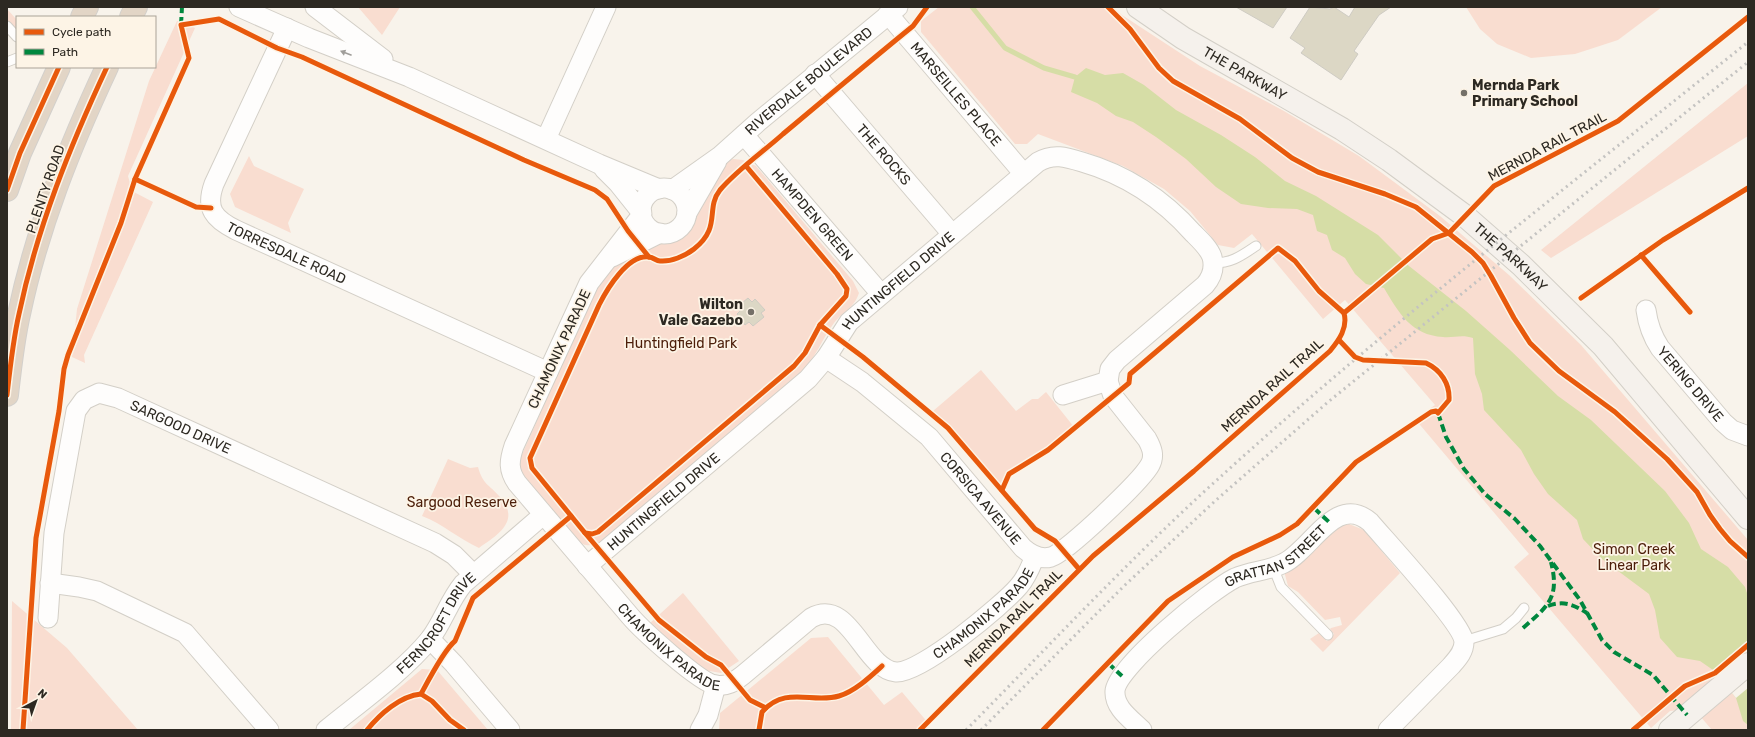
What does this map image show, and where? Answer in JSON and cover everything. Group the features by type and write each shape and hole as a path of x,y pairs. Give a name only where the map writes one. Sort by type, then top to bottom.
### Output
{"highway":[{"path":"82,16 87,7"},
{"path":"132,16 136,7"},
{"path":"7,190 20,153 59,68"},
{"name":"PLENTY ROAD","path":"7,395 19,314 38,245 56,186 107,68"}],"street":[{"path":"239,7 409,77 599,164 666,189 684,199 687,212 681,226 668,234 660,233 649,228 642,214 618,183 599,164"},
{"path":"315,7 362,44 409,77"},
{"path":"546,139 606,7"},
{"name":"THE PARKWAY","path":"1138,7 1183,38 1342,129 1389,160 1465,216 1522,265 1603,346 1748,518"},
{"name":"RIVERDALE BOULEVARD","path":"666,189 720,156 893,10"},
{"name":"MARSEILLES PLACE","path":"893,10 1024,174"},
{"name":"TORRESDALE ROAD","path":"287,28 214,184 210,201 211,208 215,216 223,224 548,372"},
{"name":"THE ROCKS","path":"816,74 952,234"},
{"name":"HAMPDEN GREEN","path":"744,135 881,294"},
{"name":"RIVERDALE BOULEVARD","path":"687,212 720,156"},
{"name":"HUNTINGFIELD DRIVE","path":"587,566 808,379 826,358 846,326 881,294 1024,174 1046,158 1055,156 1063,157 1093,165 1119,175 1160,200 1180,218 1209,251 1213,263"},
{"path":"642,214 644,200 653,191 666,189"},
{"name":"CHAMONIX PARADE","path":"642,214 589,283 514,446 509,464 512,476 587,566 647,634 693,672 709,683 724,686 734,682 811,618 822,615 836,617 842,621 885,668 896,672 911,669 946,648 1014,592 1025,578 1035,556"},
{"name":"CHAMONIX PARADE","path":"607,260 660,233"},
{"path":"1062,395 1108,381 1108,374 1117,360 1205,285 1212,275 1213,263"},
{"name":"YERING DRIVE","path":"1646,310 1650,331 1660,348 1723,422 1732,430 1748,439"},
{"name":"CORSICA AVENUE","path":"826,358 862,382 929,437 1023,548 1035,556 1050,557 1063,550 1111,508 1150,465 1153,454 1152,447 1140,427 1113,396 1108,381"},
{"name":"SARGOOD DRIVE","path":"48,618 54,533 76,411 84,400 99,393 123,401 435,543 454,555 473,574"},
{"name":"GRATTAN STREET","path":"1142,730 1120,709 1117,702 1115,690 1122,676 1174,622 1188,610 1234,579 1245,574 1273,567 1294,558 1330,522 1340,515 1348,513 1362,516 1454,621 1464,641"},
{"name":"FERNCROFT DRIVE","path":"326,730 406,664 430,639 455,594 473,574 543,514"},
{"path":"50,584 79,587 97,591 185,633 269,730"},
{"path":"430,639 454,664 510,730"},
{"path":"1388,730 1451,666 1460,654 1464,641"},
{"path":"1670,730 1748,664"},
{"path":"700,730 708,715 716,685"}],"lane":[{"path":"7,26 16,36"},
{"path":"1213,263 1226,263 1234,260 1256,246"},
{"path":"1273,567 1281,587 1328,635"},
{"path":"1464,641 1503,629 1516,618 1524,608"}],"green space":[{"path":"358,7 400,7 382,35"},
{"name":"Simon Creek Linear Park","path":"939,7 1113,7 1122,15 1200,66 1284,111 1359,156 1440,216 1509,275 1581,345 1748,540 1748,640 1713,670 1719,677 1679,710 1670,711 1651,728 1514,567 1529,554 1415,419 1435,405 1345,300 1323,319 1252,234 1234,248 1218,245 1190,211 1164,189 1123,166 1038,134 1027,144 1015,144 921,32 921,21"},
{"path":"1466,7 1662,7 1618,40 1575,54 1531,58 1497,44 1480,29"},
{"path":"7,9 16,19 16,30 7,20"},
{"path":"177,21 195,28 128,176 132,191 153,202 84,355 85,363 72,357 77,309 149,81"},
{"path":"1748,83 1748,136 1551,258 1541,250"},
{"path":"249,156 254,166 304,189 288,223 291,233 235,207 230,194"},
{"name":"Huntingfield Park","path":"733,159 743,160 756,166 853,281 859,293 857,299 851,307 834,323 802,372 604,540 600,543 586,545 580,542 562,525 542,501 520,473 519,461 599,282 612,267 651,245 668,243 682,239 692,225 722,164"},
{"path":"981,370 1016,411 1032,399 1038,399 1046,392 1074,427 1000,485 953,429 933,411"},
{"name":"Sargood Reserve","path":"448,459 470,468 478,467 484,481 500,497 506,506 508,520 504,527 493,538 479,548 430,519 422,516"},
{"path":"1349,524 1364,530 1400,573 1323,652 1310,639 1319,633 1327,641 1334,634 1330,629 1342,625 1340,617 1325,620 1298,592 1288,586 1284,571 1323,536 1332,530"},
{"path":"683,593 739,661 721,673 704,670 649,624"},
{"path":"12,601 67,648 138,730 11,730"},
{"path":"828,637 884,705 902,692 929,724 920,730 719,730 720,713 811,638"},
{"path":"422,669 437,670 488,730 349,730"},
{"path":"1748,688 1748,730 1712,730 1700,716 1730,690"}],"shaded area":[{"path":"1086,68 1105,75 1123,73 1144,85 1176,110 1221,135 1255,157 1285,181 1316,196 1378,235 1409,266 1466,311 1510,350 1558,396 1591,420 1665,491 1689,523 1701,549 1728,567 1745,587 1748,596 1748,725 1743,721 1736,698 1713,670 1700,661 1677,657 1660,638 1655,610 1649,594 1602,559 1583,539 1577,520 1548,494 1534,474 1521,450 1484,410 1482,394 1475,374 1473,338 1465,336 1443,337 1422,332 1407,321 1395,306 1384,288 1366,284 1355,274 1345,258 1332,250 1327,235 1317,231 1313,215 1297,209 1268,208 1241,204 1216,187 1186,159 1156,137 1133,122 1116,116 1097,103 1071,92 1075,77"}],"pier":[{"path":"1748,640 1748,688 1736,698 1713,670"}],"building":[{"path":"1236,7 1287,7 1273,28"},
{"path":"1310,7 1330,9 1334,7 1349,17 1355,7 1391,7 1379,15 1354,51 1358,54 1341,80 1301,53 1305,48 1290,38"},
{"name":"Wilton Vale Gazebo","path":"748,298 752,302 755,299 765,310 761,313 764,317 753,326 749,322 745,325 737,314 740,311 737,307"}],"waterway":[{"path":"972,7 1005,48 1044,68 1075,77"}],"railway":[{"path":"966,730 1145,548 1272,430 1474,261 1748,42"},
{"path":"981,730 1124,586 1215,501 1328,402 1748,62"}],"marked path":[{"path":"181,25 182,7"},
{"path":"1438,413 1446,437 1464,469 1485,494 1515,519 1540,546 1580,600 1602,640 1614,652 1653,675 1687,715"},
{"path":"1314,508 1329,522"},
{"path":"1523,628 1545,607 1553,593 1554,584 1551,562"},
{"path":"1548,606 1564,603 1587,613"},
{"path":"1108,663 1122,676"}],"cycle path":[{"path":"746,166 837,274 847,289 846,296 820,325 805,353 794,366 598,532 592,534 585,533 532,468 530,458 607,290 619,274 633,261 649,257 659,261 669,261 694,249 703,241 708,233 711,226 716,197 727,182 864,66 913,26 927,7"},
{"path":"1108,7 1130,29 1159,68 1173,81 1240,119 1292,158 1318,172 1385,194 1416,207 1472,252 1483,263 1530,343 1559,371 1615,412 1667,459 1697,492 1720,529 1730,541 1748,557"},
{"name":"MERNDA RAIL TRAIL","path":"920,730 1093,556 1194,471 1330,351 1344,329 1344,313 1432,239 1449,233 1494,186 1618,121 1748,17"},
{"path":"211,208 196,207 135,179 189,58 181,25 219,19 277,48 302,57 524,160 595,190 607,199 628,231 649,257"},
{"path":"7,190 20,153 59,68"},
{"path":"7,395 17,324 35,250 68,157 107,68"},
{"path":"23,730 36,538 59,411 64,369 68,355 121,223 135,179"},
{"path":"1581,298 1663,240 1748,188"},
{"path":"1002,490 1009,474 1048,450 1129,383 1130,374 1278,248 1295,261 1319,291 1344,313"},
{"path":"1641,255 1690,312"},
{"path":"820,325 863,357 948,428 1035,529 1055,541 1079,569"},
{"path":"1043,730 1168,601 1233,557 1280,535 1297,524 1356,462 1431,412 1436,411 1438,413 1449,400 1448,388 1444,378 1436,369 1426,363 1363,360 1355,357 1339,340"},
{"path":"464,730 450,720 432,701 421,694 441,658 455,641 473,598 571,516"},
{"path":"585,533 659,620 706,657 721,665 750,700 766,708"},
{"path":"1633,730 1685,686 1715,673 1748,645"},
{"path":"759,730 762,712 771,704 780,699 790,697 829,698 839,696 856,687 882,666"},
{"path":"367,730 384,712 398,702 413,695 421,694"}],"place":[{"name":"Mernda Park Primary School","path":"1464,93"},
{"name":"Wilton Vale Gazebo","path":"751,312"}]}
